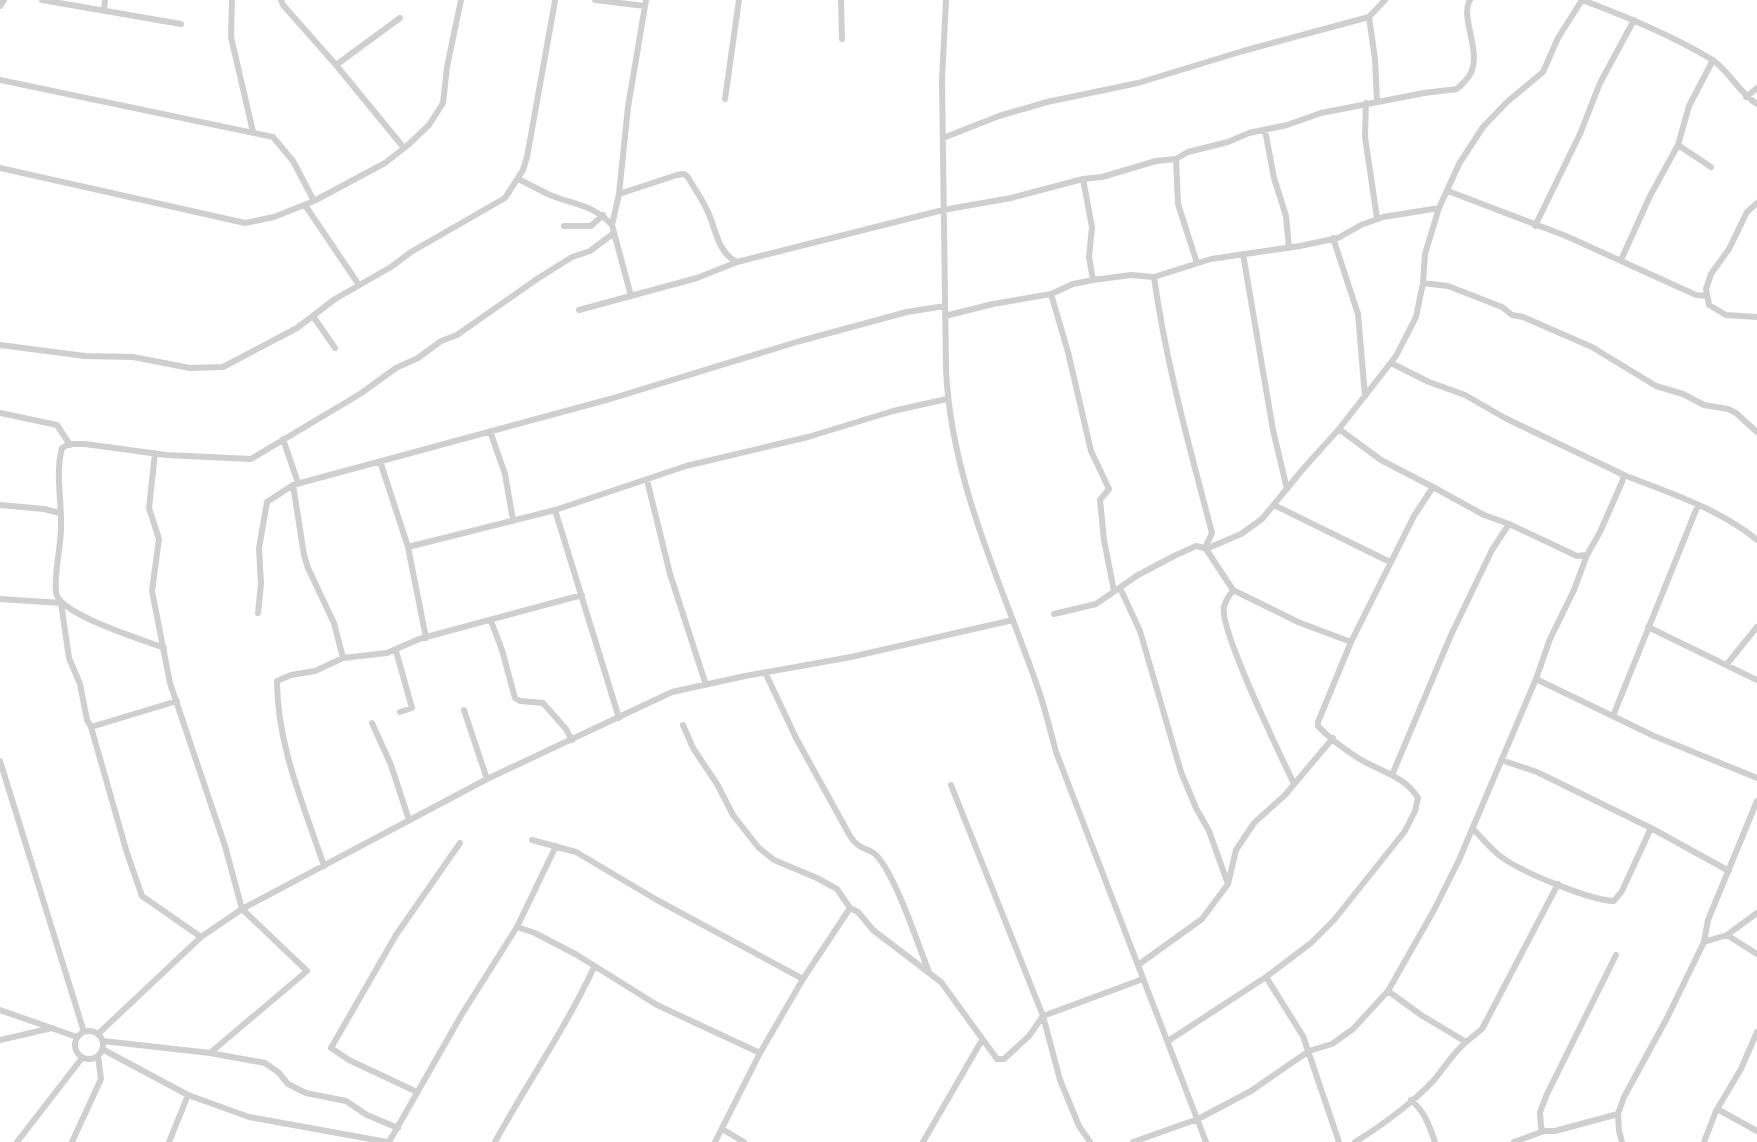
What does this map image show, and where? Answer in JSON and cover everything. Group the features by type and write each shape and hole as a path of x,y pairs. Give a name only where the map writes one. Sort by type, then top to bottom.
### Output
{"street":[{"path":"0,6 4,0"},
{"path":"42,0 181,24"},
{"path":"104,10 105,0"},
{"path":"232,0 231,37 253,132"},
{"path":"281,0 283,5 336,64 404,148"},
{"path":"0,168 245,223 274,217 314,202 385,163 404,148 438,115 443,103 447,67 461,0"},
{"path":"0,345 85,356 133,357 206,369 223,367 297,328 359,285 392,267 436,236 505,198 518,179 527,157 556,0"},
{"path":"595,0 646,3 628,108 619,194 612,225 631,296"},
{"path":"725,99 739,0"},
{"path":"841,0 842,39"},
{"path":"946,0 942,80 947,399 960,470 983,544 1041,696 1056,752 1206,1142"},
{"path":"943,138 999,116 1048,102 1138,83 1243,51 1369,17 1385,0"},
{"path":"579,310 697,278 737,262 943,210 1004,200 1083,179 1102,177 1148,163 1176,159 1188,152 1287,125 1321,113 1377,101 1457,89 1472,71 1475,51 1466,9 1470,0"},
{"path":"1206,549 1250,528 1262,519 1339,429 1391,363 1409,335 1416,317 1423,283 1425,254 1439,208 1459,164 1483,127 1507,102 1542,72 1558,38 1582,0 1634,20 1713,60 1746,97 1757,104"},
{"path":"1369,17 1375,58 1377,101"},
{"path":"336,64 400,18"},
{"path":"1535,226 1580,134 1600,82 1634,20"},
{"path":"1621,260 1650,196 1678,145 1690,106 1713,60"},
{"path":"0,80 264,133 280,142 293,161 314,202"},
{"path":"1746,97 1757,88"},
{"path":"1366,103 1365,137 1377,218"},
{"path":"1265,130 1274,178 1286,216 1289,248"},
{"path":"1678,145 1711,167"},
{"path":"1176,159 1178,204 1197,263"},
{"path":"619,194 684,174 688,176 707,209 717,240 729,256 737,262"},
{"path":"518,179 550,195 578,203 603,215 612,225"},
{"path":"1083,179 1092,227 1090,258 1093,280"},
{"path":"1448,191 1496,208 1535,226 1566,236 1696,295 1707,296"},
{"path":"1757,203 1747,212 1729,249 1711,274 1706,289 1709,305 1726,315 1757,317"},
{"path":"305,205 359,285"},
{"path":"945,316 993,304 1051,294 1073,284 1093,280 1130,275 1154,278 1197,263 1243,254 1265,253 1338,238 1377,218 1439,208"},
{"path":"564,226 591,226 603,215"},
{"path":"201,937 142,896 127,852 91,727 87,720 80,684 69,658 61,603 56,593 61,527 58,462 62,448 70,444 186,457 251,459 360,394 396,368 418,358 441,341 457,335 537,279 572,257 590,251 614,233"},
{"path":"1333,238 1358,314 1365,396"},
{"path":"1243,254 1273,430 1287,489"},
{"path":"1054,614 1096,604 1138,575 1196,546 1205,548 1212,533 1189,451 1160,318 1154,278"},
{"path":"1423,283 1448,286 1502,306 1512,316 1523,317 1592,347 1647,378 1656,386 1683,394 1704,405 1728,409 1736,413 1757,432"},
{"path":"1051,294 1068,352 1092,451 1110,489 1100,500 1104,540 1117,589 1140,631 1180,772 1196,808 1209,831 1228,884"},
{"path":"258,613 261,584 259,548 267,502 296,484 610,399 809,339 908,312 945,306"},
{"path":"313,316 335,348"},
{"path":"1391,363 1429,382 1465,395 1505,418 1624,475 1698,505 1745,529 1757,540"},
{"path":"408,547 555,510 585,498 647,480 686,466 808,438 893,411 947,399"},
{"path":"0,413 58,425 70,444"},
{"path":"1339,429 1381,460 1484,515 1509,524 1577,556 1586,555"},
{"path":"490,430 504,474 513,520"},
{"path":"283,439 296,484 304,554 334,623 343,658"},
{"path":"155,453 149,508 159,539 152,591 170,682 224,846 242,909 307,971 210,1053"},
{"path":"380,461 408,547 426,638"},
{"path":"1133,1142 1198,1120 1251,1091 1309,1051 1332,1044 1353,1029 1388,991 1434,910 1474,829 1536,679 1544,653 1574,590 1586,555 1600,532 1624,475"},
{"path":"647,480 670,574 706,685"},
{"path":"1168,1041 1266,977 1311,943 1334,920 1405,831 1415,811 1418,798 1411,786 1356,757 1324,732 1318,726 1318,722 1351,642 1390,562 1414,516 1434,487"},
{"path":"0,505 44,509 60,513"},
{"path":"1274,505 1390,562"},
{"path":"1613,716 1698,505"},
{"path":"555,510 619,718"},
{"path":"1392,775 1451,635 1492,550 1509,524"},
{"path":"1196,546 1206,549 1233,590 1298,622 1351,642"},
{"path":"1233,590 1224,606 1224,617 1245,676 1294,784"},
{"path":"324,866 289,758 277,711 277,681 292,675 315,671 343,658 396,650 426,638 582,595"},
{"path":"0,599 61,603 84,617 164,648"},
{"path":"98,1034 201,937 242,909 488,779 672,692 765,672 851,657 1013,620"},
{"path":"491,621 502,650 514,698 520,701 543,703 566,729 572,740"},
{"path":"1648,627 1728,664 1757,680"},
{"path":"1728,664 1757,627"},
{"path":"396,650 412,708 400,712"},
{"path":"765,672 796,738 850,836 857,846 876,854 887,871 929,973"},
{"path":"1536,679 1613,716 1757,778"},
{"path":"91,727 176,701"},
{"path":"464,710 488,779"},
{"path":"372,723 391,765 409,820"},
{"path":"683,725 693,748 717,784 733,815 758,847 774,860 837,889 850,908 858,912 873,930 941,982 997,1059 1004,1059 1029,1036 1043,1016 1143,979"},
{"path":"1138,965 1202,919 1228,884 1236,850 1254,822 1273,807 1333,738"},
{"path":"1501,760 1537,772 1652,828 1729,871"},
{"path":"0,761 84,1032"},
{"path":"950,785 1043,1016 1060,1080 1080,1126 1090,1142"},
{"path":"1622,1142 1618,1114 1624,1097 1667,1018 1704,942 1708,920 1757,801"},
{"path":"1474,829 1500,856 1558,884 1594,897 1614,901 1622,891 1652,828"},
{"path":"532,840 576,852 657,900 803,979"},
{"path":"417,1092 349,1060 330,1048 396,935 460,843"},
{"path":"102,1049 188,1095 249,1118 388,1142 517,927 556,846"},
{"path":"1355,1142 1372,1132 1411,1100 1434,1079 1452,1054 1482,1029 1558,884"},
{"path":"715,1142 760,1053 803,979 850,908"},
{"path":"1704,942 1727,935 1757,913"},
{"path":"517,927 535,933 657,1006 760,1053"},
{"path":"1727,935 1757,954"},
{"path":"1544,1131 1541,1128 1540,1119 1547,1094 1616,955"},
{"path":"495,1142 521,1094 579,999 594,967"},
{"path":"1266,977 1303,1036 1339,1142"},
{"path":"1388,991 1421,1015 1466,1042"},
{"path":"0,1010 77,1037"},
{"path":"0,1040 53,1028"},
{"path":"72,1142 100,1079 98,1056 102,1049 102,1041 98,1034 91,1031 84,1032 77,1037 75,1044 77,1052 82,1058 90,1059 98,1056"},
{"path":"1704,1142 1716,1111 1741,1068 1757,1032"},
{"path":"925,1141 982,1040"},
{"path":"102,1041 210,1053 265,1063 278,1072 288,1084 306,1094 346,1101 367,1115 398,1128"},
{"path":"17,1142 82,1058"},
{"path":"169,1142 188,1095"},
{"path":"1411,1100 1421,1108 1435,1142"},
{"path":"1716,1111 1718,1110 1757,1131"},
{"path":"1514,1142 1544,1131 1555,1131 1618,1114"},
{"path":"722,1129 744,1142"}]}
